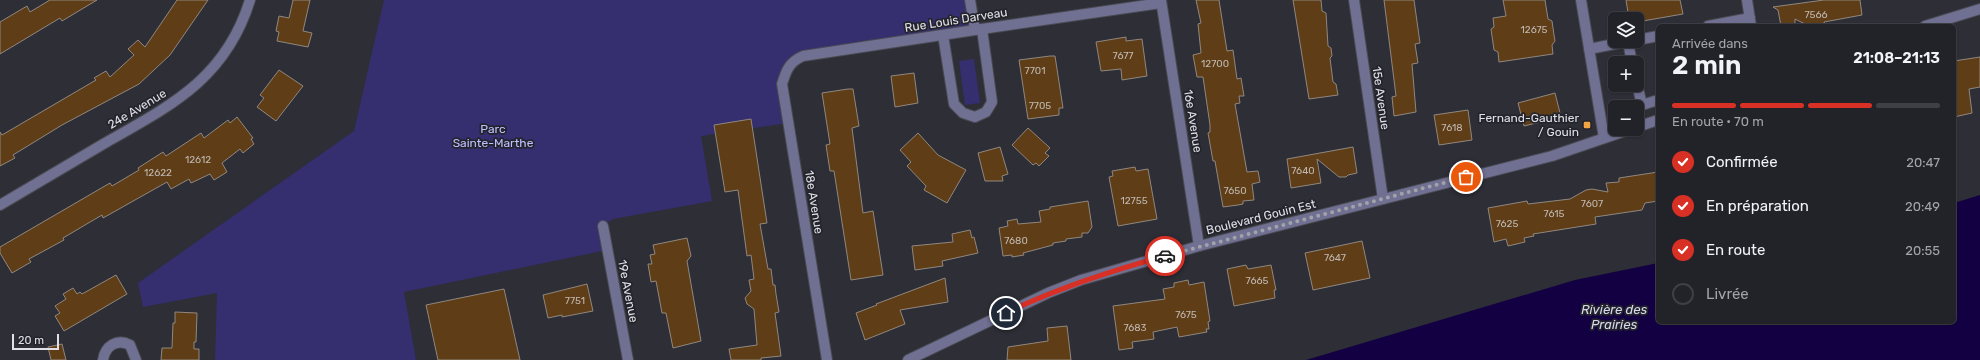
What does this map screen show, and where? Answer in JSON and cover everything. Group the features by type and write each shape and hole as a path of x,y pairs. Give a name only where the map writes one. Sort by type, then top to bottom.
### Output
{"street":[{"name":"24e Avenue","path":"0,205 146,120 193,88 218,63 228,48 243,22 250,0"},
{"path":"943,35 954,104 963,114 975,117 986,112 992,102 978,29 970,0"},
{"name":"15e Avenue","path":"1354,0 1383,199"},
{"path":"1582,0 1604,138"},
{"path":"1731,24 1751,22 1747,0"},
{"name":"Rue Louis Darveau","path":"803,56 1161,2"},
{"name":"16e Avenue","path":"1161,2 1199,246"},
{"path":"1931,24 1980,9"},
{"path":"1644,39 1656,36"},
{"path":"1589,49 1608,45"},
{"name":"18e Avenue","path":"803,56 794,60 788,68 782,84 827,360"},
{"path":"1639,92 1642,105 1656,101"},
{"path":"1644,125 1656,121"},
{"name":"Boulevard Gouin Est","path":"908,360 1061,288 1139,262 1552,156 1610,136"},
{"name":"19e Avenue","path":"603,226 628,360"},
{"path":"103,360 107,349 111,345 123,341 130,345 136,360"}],"green space":[{"name":"Parc Sainte-Marthe","path":"384,0 970,0 975,30 803,56 782,84 788,123 701,136 712,201 613,219 603,226 602,251 404,292 416,360 215,360 217,293 143,307 138,283 354,131"},
{"path":"974,59 980,103 965,105 959,61"}],"water":[{"name":"Rivière des Prairies","path":"1980,195 1980,360 1306,360 1575,280 1656,263 1656,324 1956,324 1956,202"}],"building":[{"path":"50,0 97,0 62,21 60,18 0,54 0,22 27,6 30,12"},
{"path":"177,0 208,0 170,55 139,84 62,125 13,155 15,158 0,166 0,132 2,135 96,80 94,78 106,71 110,77 134,55 128,49 138,40 145,47"},
{"path":"293,0 310,0 303,31 312,33 308,47 277,41 279,32 276,31 279,16 289,18"},
{"path":"1196,0 1219,0 1227,51 1233,50 1237,79 1241,78 1244,96 1239,96 1240,103 1235,104 1247,172 1258,171 1260,182 1252,184 1254,200 1243,201 1243,204 1223,207 1215,161 1213,161 1208,133 1210,132 1210,125 1203,77 1197,77 1193,55 1201,53 1198,24 1201,23"},
{"path":"1293,0 1321,0 1322,11 1326,13 1328,46 1331,48 1332,56 1330,58 1333,82 1336,84 1338,95 1309,99"},
{"path":"1384,0 1414,0 1420,43 1415,44 1418,63 1412,64 1416,112 1394,116 1392,97 1396,96"},
{"path":"1503,0 1545,0 1548,19 1552,21 1555,41 1552,45 1553,54 1499,62 1498,52 1494,50 1491,29 1494,27 1493,18 1506,16"},
{"path":"1626,0 1680,0 1683,14 1644,21 1644,12 1628,12"},
{"path":"1824,0 1860,0 1862,15 1824,22 1824,24 1805,24 1795,19 1795,24 1781,24 1778,10 1773,7"},
{"path":"1126,37 1126,41 1142,39 1147,76 1122,80 1121,69 1101,71 1096,42"},
{"path":"1055,56 1063,108 1059,108 1059,115 1028,119 1019,60"},
{"path":"1980,57 1980,87 1969,89 1972,113 1956,117 1956,61"},
{"path":"279,70 303,86 276,121 257,107 264,98 260,95"},
{"path":"914,73 918,103 895,107 891,76"},
{"path":"853,89 859,126 852,128 863,213 873,211 883,275 851,280 834,171 830,171 826,145 830,144 822,93"},
{"path":"1555,93 1561,117 1524,126 1518,103"},
{"path":"1468,110 1472,140 1439,145 1434,115"},
{"path":"237,117 253,138 251,139 254,144 243,153 240,149 222,163 227,172 214,180 210,174 191,183 189,179 171,189 167,182 103,218 102,215 63,238 64,240 29,259 31,262 12,273 0,253 0,247 110,183 112,186 139,170 138,168 163,152 166,156 201,133 204,138 228,120 230,123"},
{"path":"751,119 767,223 760,224 768,269 771,269 773,285 775,285 779,312 775,313 781,356 761,358 761,360 731,360 729,349 757,345 754,309 747,304 745,298 751,291 749,280 754,279 751,255 747,256 738,190 725,192 714,125"},
{"path":"1028,128 1050,148 1045,153 1049,156 1039,166 1036,163 1033,165 1012,145"},
{"path":"918,133 938,155 966,170 947,203 924,190 926,186 907,166 911,162 900,150"},
{"path":"1000,147 1008,174 1002,176 1003,181 985,181 978,153"},
{"path":"1353,147 1357,173 1346,177 1339,177 1317,159 1321,183 1291,188 1287,159"},
{"path":"1135,167 1136,171 1148,169 1157,219 1118,226 1109,177 1113,176 1112,171"},
{"path":"1656,172 1656,201 1645,203 1642,210 1595,217 1596,224 1533,234 1534,236 1524,238 1525,242 1508,246 1506,239 1494,242 1488,208 1527,201 1528,204 1570,199 1586,190 1592,189 1608,192 1606,183 1619,182 1619,178"},
{"path":"1088,201 1092,227 1088,233 1082,233 1082,237 1066,239 1066,241 1053,243 1053,245 1023,253 1024,255 1012,257 1012,255 1003,256 999,228 1008,226 1007,221 1017,219 1018,224 1041,222 1039,211 1050,209 1050,207"},
{"path":"970,230 972,238 974,237 978,253 942,261 943,266 915,270 912,246 953,242 952,234"},
{"path":"687,238 691,256 687,261 701,341 673,348 666,313 662,313 656,281 651,282 648,264 652,264 650,255 655,254 653,245"},
{"path":"1362,241 1370,278 1313,290 1305,253"},
{"path":"1246,265 1248,269 1271,265 1276,290 1274,290 1275,298 1234,306 1227,269"},
{"path":"116,275 127,294 64,331 55,316 60,313 55,306 66,299 63,294 73,288 77,294 80,292 82,294"},
{"path":"945,278 948,302 900,310 905,324 865,340 856,313"},
{"path":"1188,280 1189,285 1204,282 1210,321 1208,322 1209,329 1206,329 1207,332 1179,337 1177,327 1153,332 1154,339 1132,342 1133,348 1119,350 1113,306 1165,299 1163,289 1174,287 1174,283"},
{"path":"587,284 593,311 548,318 543,295"},
{"path":"504,289 520,360 438,360 426,305"},
{"path":"175,312 197,313 196,342 194,342 194,349 199,349 199,360 161,360 162,348 172,348"},
{"path":"1067,326 1071,360 1007,360 1008,347 1048,341 1047,328"},
{"path":"62,344 66,360 51,360 48,347"}],"way so far":[{"path":"1165,256 1466,177"}],"place":[{"name":"Fernand-Gauthier / Gouin","path":"1587,125"}],"route":[{"path":"1006,313 1048,293 1081,280 1139,262 1165,256"}]}
